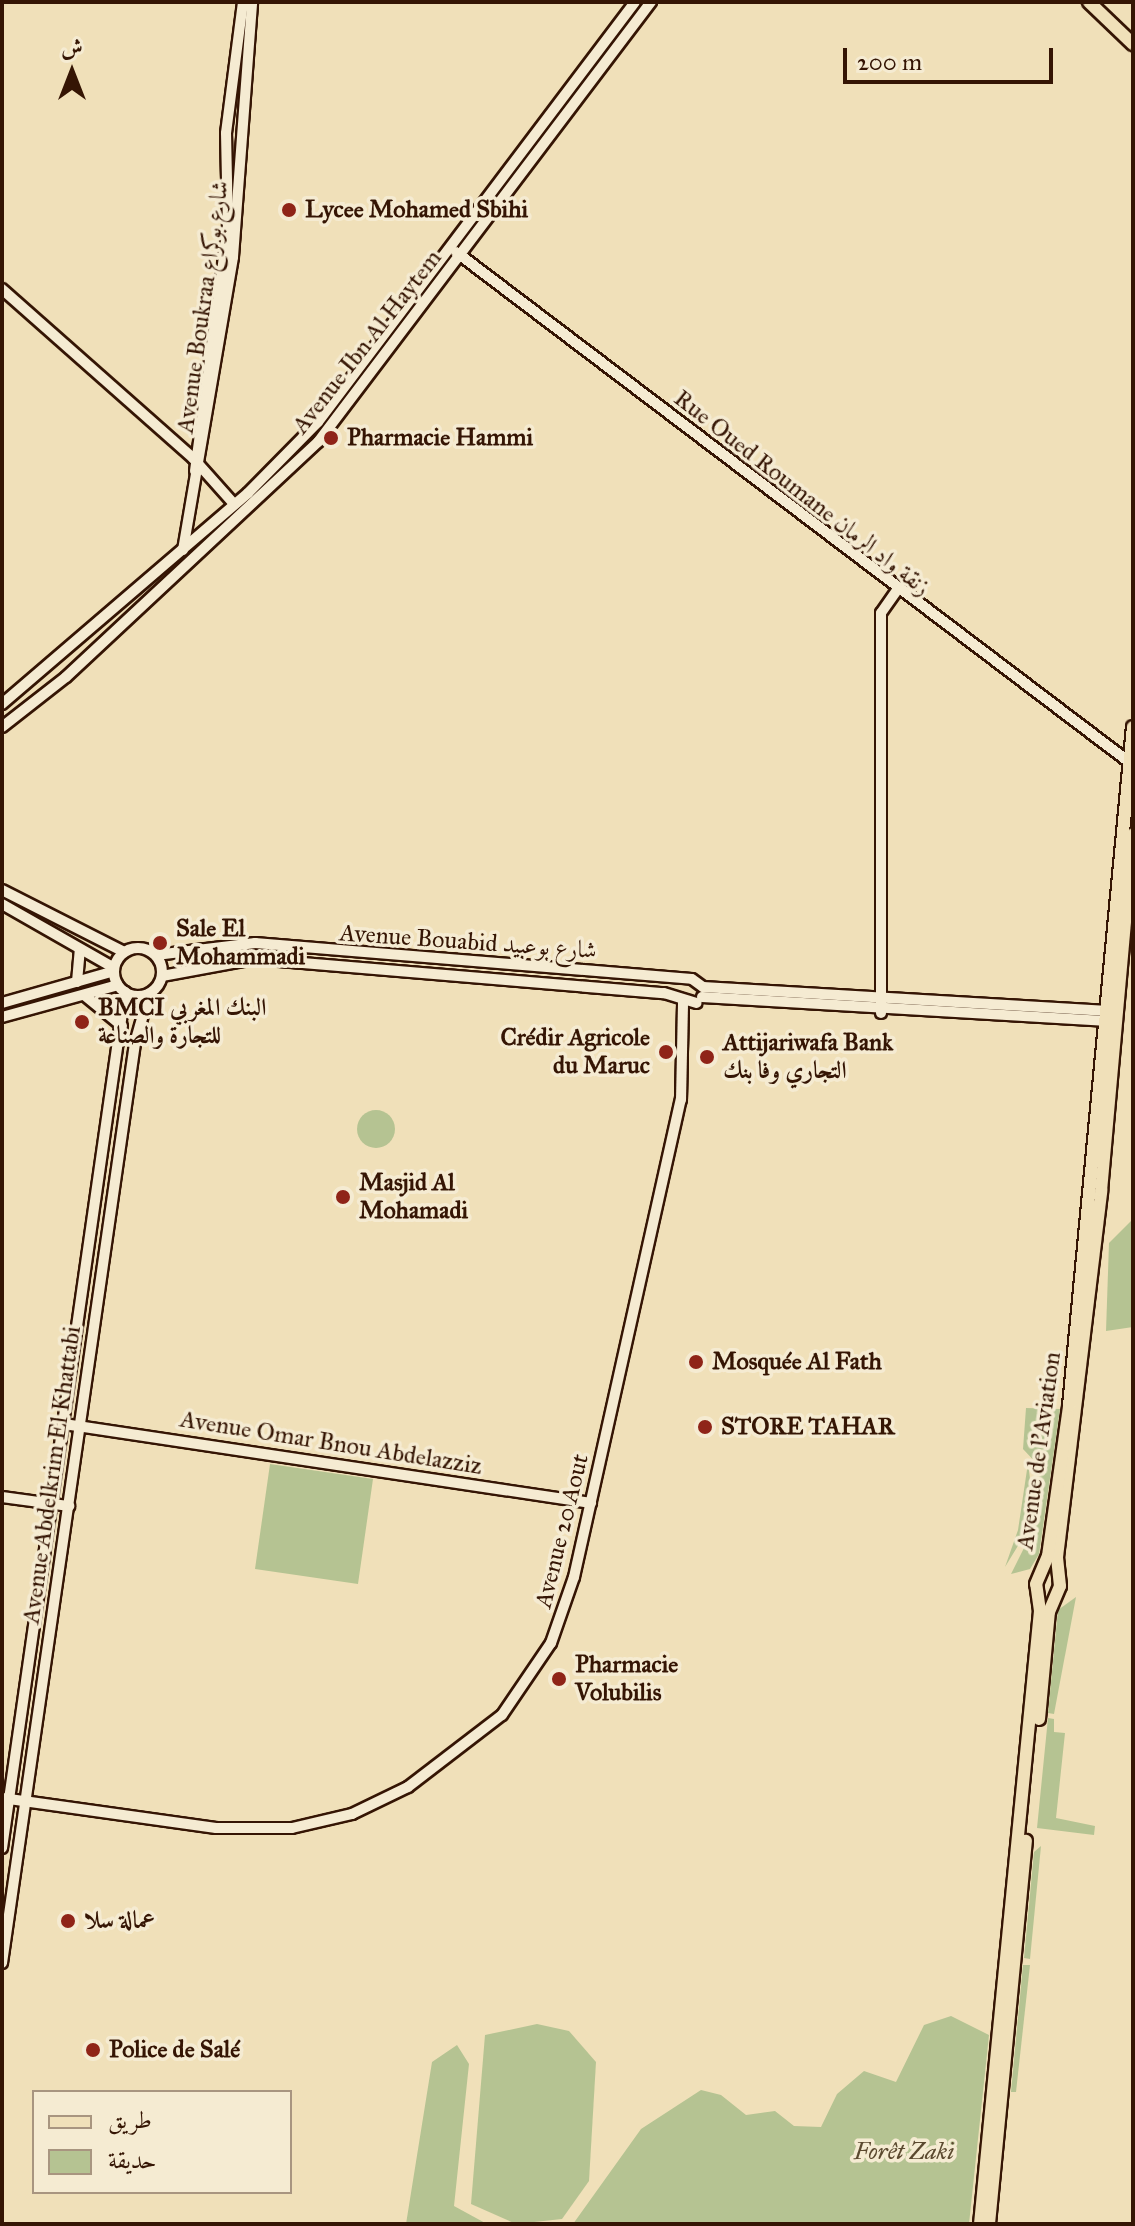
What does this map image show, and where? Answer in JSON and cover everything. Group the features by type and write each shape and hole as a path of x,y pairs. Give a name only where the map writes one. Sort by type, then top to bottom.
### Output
{"main road":[{"path":"1089,2 1133,44"},
{"path":"1099,2 1133,35"},
{"name":"Avenue de l'Aviation","path":"980,2224 1047,1595 1060,1586 1050,1574 1109,1016 1133,727"},
{"name":"Avenue de l'Aviation","path":"1109,1016 1133,834"},
{"name":"Avenue de l'Aviation","path":"1047,1595 1036,1584 1050,1574"},
{"name":"Avenue de l'Aviation","path":"989,2224 1047,1595"}],"street":[{"path":"226,133 243,2"},
{"name":"Avenue Boukraa شارع بوكراع","path":"196,461 244,137 252,2"},
{"name":"Avenue Ibn Al Haytem","path":"46,664 234,504 318,422 635,2"},
{"name":"Avenue Ibn Al Haytem","path":"56,680 189,562 324,435 651,2"},
{"path":"226,133 237,127 244,137 227,145"},
{"name":"Avenue Boukraa شارع بوكراع","path":"181,547 195,477 228,228 226,133"},
{"name":"Rue Oued Roumane زنقة واد الرمان","path":"449,247 1131,765"},
{"path":"2,289 196,461 234,504"},
{"path":"186,524 202,531"},
{"path":"181,547 189,562"},
{"path":"881,1007 881,613 897,590"},
{"path":"58,655 71,666"},
{"path":"2,704 46,664 56,680 2,727"},
{"path":"2,890 124,952"},
{"path":"2,904 114,969 121,989"},
{"name":"Avenue Bouabid شارع بوعبيد","path":"156,955 255,943 681,983 692,979 700,996 681,1000 255,959 162,976"},
{"path":"2,1003 114,969 124,952 138,947 156,955 162,976 149,994 121,989 82,994 2,1017"},
{"path":"77,982 80,950"},
{"name":"Avenue 20 Aout","path":"5,1798 269,1831 340,1818 396,1793 467,1748 527,1685 568,1601 681,1100 687,1027 681,983"},
{"name":"Avenue Abdelkrim El Khattabi","path":"2,1848 5,1798 52,1504 122,1026 121,989"},
{"path":"82,994 122,1026"},
{"name":"Avenue Abdelkrim El Khattabi","path":"2,1963 80,1426 149,994"},
{"path":"700,996 1109,1016"},
{"name":"Avenue 20 Aout","path":"687,1027 700,996"},
{"name":"Avenue Omar Bnou Abdelazziz","path":"64,1424 591,1503"},
{"path":"2,1497 69,1506"}],"green space":[{"path":"376,1110 390,1115 395,1129 390,1143 376,1148 362,1143 357,1129 362,1115"},
{"path":"1133,1219 1133,1327 1106,1331 1109,1243"},
{"path":"1026,1408 1060,1409 1039,1554 1030,1569 1011,1574 1041,1514 1039,1466 1023,1449"},
{"path":"1028,1463 1035,1518 1005,1567 1018,1530"},
{"path":"270,1464 373,1479 358,1584 255,1569"},
{"path":"1076,1597 1054,1714 1048,1713 1058,1610"},
{"path":"1048,1718 1054,1719 1054,1732 1065,1733 1056,1818 1095,1826 1094,1835 1037,1828"},
{"path":"1041,1846 1030,1959 1024,1958 1034,1852"},
{"path":"1023,1965 1030,1965 1016,2092 1011,2092"},
{"name":"Forêt Zaki","path":"951,2016 989,2035 969,2224 573,2224 641,2129 701,2090 721,2095 746,2115 775,2111 794,2126 821,2127 837,2094 864,2071 896,2082 924,2025"},
{"path":"537,2024 569,2031 596,2062 589,2181 562,2219 516,2224 471,2204 485,2035"},
{"path":"457,2045 469,2064 454,2206 487,2224 406,2224 432,2062"}],"place":[{"name":"Lycee Mohamed Sbihi","path":"289,210"},
{"name":"Pharmacie Hammi","path":"331,438"},
{"name":"Sale El Mohammadi","path":"160,943"},
{"name":"BMCI البنك المغربي للتجارة والصناعة","path":"82,1022"},
{"name":"Crédir Agricole du Maruc","path":"666,1052"},
{"name":"Attijariwafa Bank التجاري وفا بنك","path":"707,1057"},
{"name":"Masjid Al Mohamadi","path":"343,1197"},
{"name":"Mosquée Al Fath","path":"696,1362"},
{"name":"STORE TAHAR","path":"705,1427"},
{"name":"Pharmacie Volubilis","path":"559,1679"},
{"name":"عمالة سلا","path":"68,1921"},
{"name":"Police de Salé","path":"93,2050"}]}
